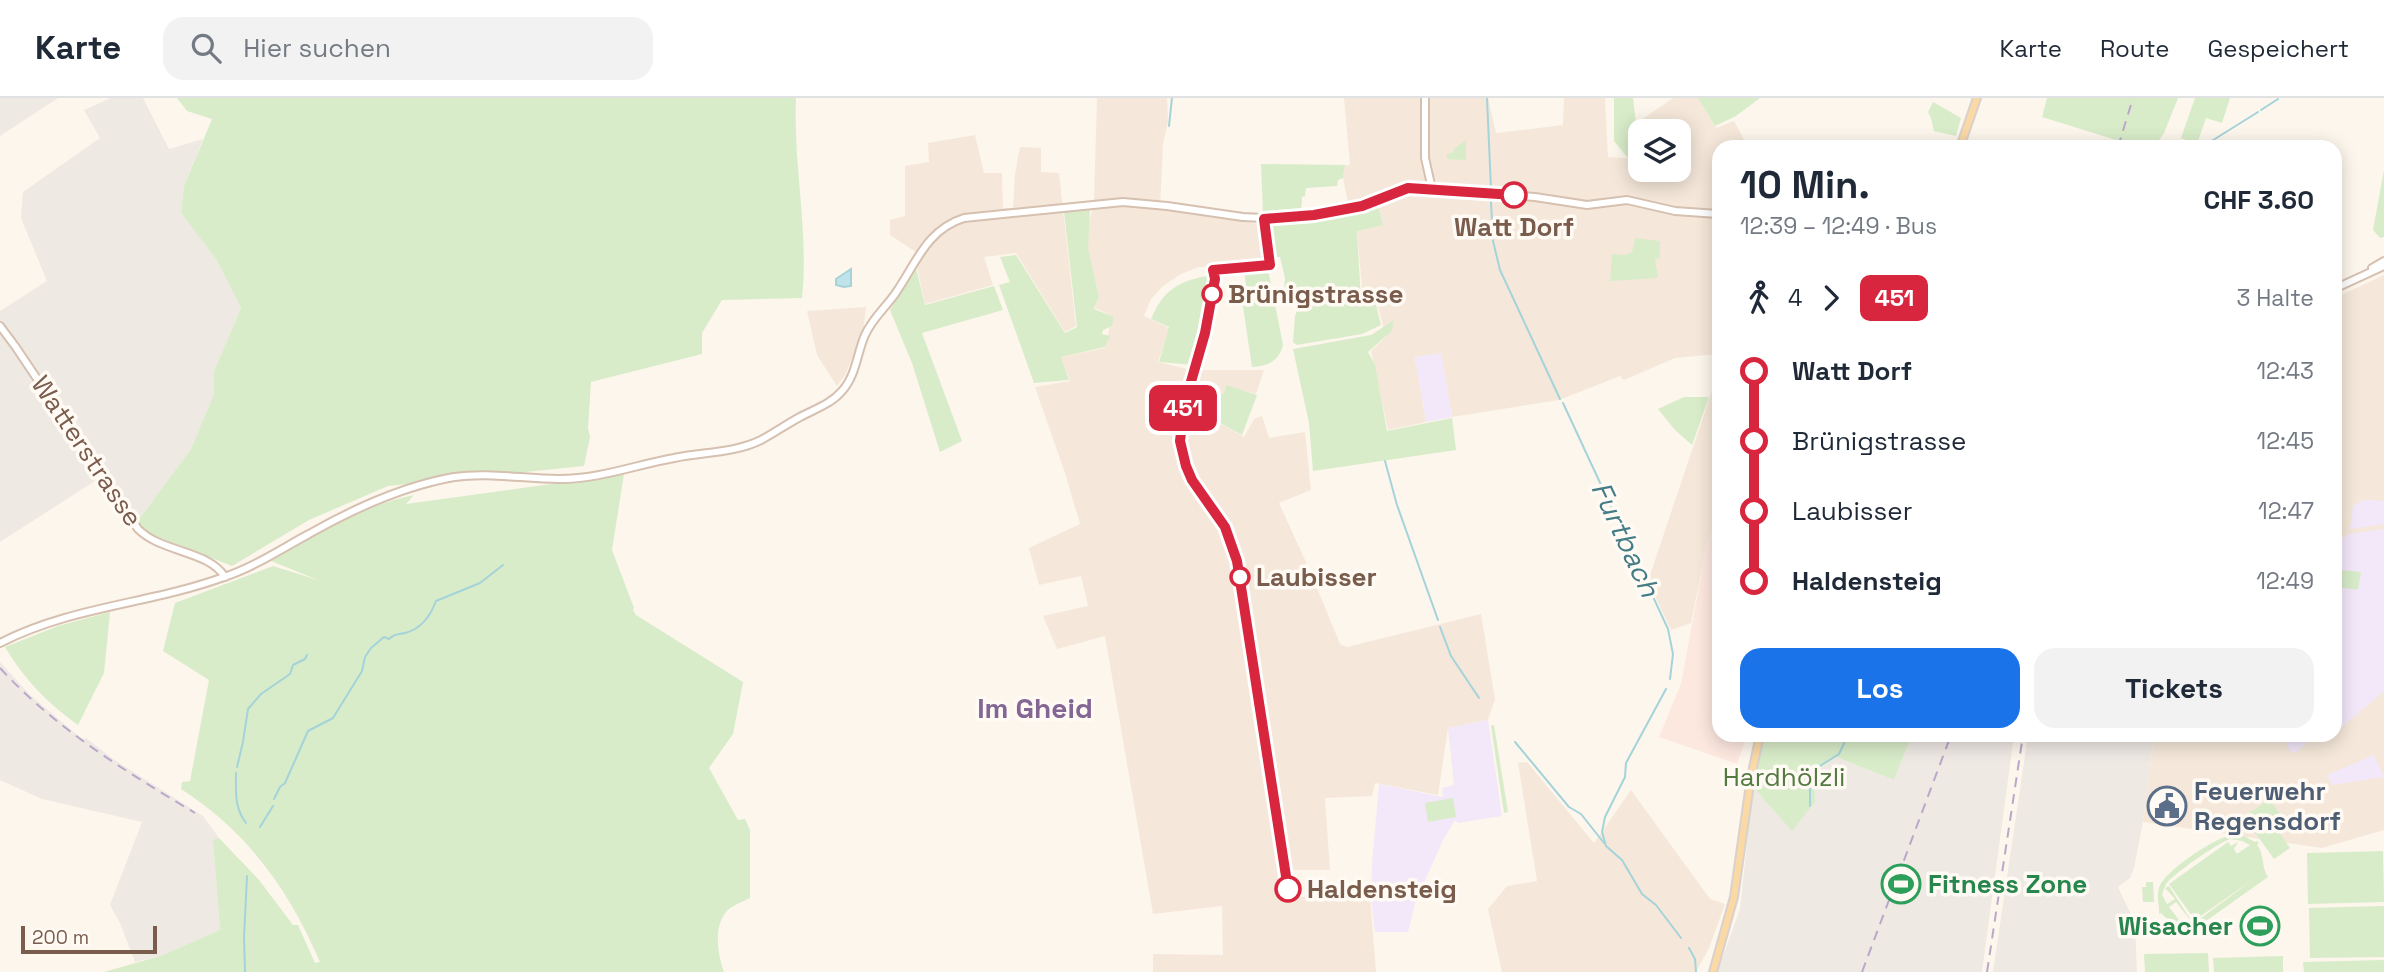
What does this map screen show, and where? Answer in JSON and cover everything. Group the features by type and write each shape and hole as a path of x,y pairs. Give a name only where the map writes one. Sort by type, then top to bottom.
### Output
{"main road":[{"path":"1962,140 1977,98"},
{"path":"1713,972 1734,897 1758,742"}],"street":[{"path":"1425,98 1425,158 1432,189"},
{"path":"3,641 80,612 195,587 225,577 332,521 438,481 470,475 558,479 600,476 671,458 744,447 830,402 848,384 870,327 896,293 926,243 943,227 956,220 1123,202 1243,217 1283,219 1362,206 1408,188 1535,197 1587,205 1628,200 1675,211 1712,214"},
{"path":"2353,280 2384,261"},
{"path":"2342,285 2384,266"},
{"name":"Watterstrasse","path":"0,327 16,346 138,529 156,543 215,564 225,577"}],"shaded area":[{"path":"0,98 58,98 0,136"},
{"path":"111,98 143,98 169,149 203,139 184,186 181,213 216,259 241,308 214,371 214,394 191,449 137,522 131,527 98,479 0,542 0,311 47,281 21,218 23,192 100,138 84,110"},
{"path":"1097,98 1167,98 1168,121 1163,144 1160,208 1259,224 1264,262 1199,267 1181,274 1163,286 1151,299 1144,316 1169,328 1158,362 1192,370 1264,370 1256,394 1226,386 1207,423 1215,420 1244,437 1254,419 1262,416 1269,438 1305,432 1311,490 1279,503 1340,644 1347,647 1481,614 1495,699 1488,720 1448,728 1438,795 1375,783 1372,796 1325,798 1330,870 1289,870 1293,897 1370,895 1376,972 1153,972 1153,954 1223,955 1222,906 1153,914 1105,636 1057,649 1043,616 1088,606 1081,576 1039,585 1029,548 1080,524 1035,387 1070,381 1061,357 1105,348 1112,316 1095,308 1099,294 1087,249 1094,202"},
{"path":"1344,98 1488,98 1496,133 1563,125 1564,98 1605,98 1608,157 1628,158 1628,182 1691,182 1691,119 1643,119 1673,98 1698,98 1716,128 1734,121 1744,140 1712,140 1712,355 1675,358 1624,380 1620,376 1559,400 1452,417 1441,354 1415,358 1426,422 1388,430 1371,351 1386,337 1376,299 1363,300 1357,230 1383,224 1378,204 1350,213 1343,178 1345,165 1350,165"},
{"path":"975,135 984,173 1002,173 1003,208 1013,208 1020,147 1041,148 1041,172 1059,173 1076,326 1065,332 1016,253 984,257 993,285 925,304 917,267 922,256 890,235 890,220 905,216 905,166 929,162 928,143"},
{"path":"2384,275 2384,830 2322,848 2143,822 2153,742 2342,742 2342,295"},
{"path":"866,307 863,333 845,375 837,386 817,355 807,311"},
{"path":"1441,353 1452,417 1426,422 1415,357"},
{"path":"1712,391 1712,530 1691,623 1671,630 1648,581"},
{"path":"2366,500 2384,501 2384,524 2350,529 2353,505"},
{"path":"2384,529 2384,691 2342,727 2342,538 2349,534"},
{"path":"1712,530 1712,742 1745,742 1737,764 1659,737 1681,684 1706,548"},
{"path":"0,662 29,694 83,740 86,738 113,759 203,816 219,838 213,840 220,930 160,956 135,962 110,905 142,822 42,799 0,780"},
{"path":"1488,720 1502,816 1458,823 1455,820 1443,840 1415,903 1408,932 1375,932 1371,897 1379,784 1443,797 1442,788 1454,785 1448,728"},
{"path":"1909,742 2013,742 1982,972 1717,972 1740,909 1753,787 1792,830 1815,802 1814,773 1836,757 1894,780"},
{"path":"2027,742 2153,742 2134,868 2130,878 2118,887 2135,923 2137,972 1993,972"},
{"path":"2286,742 2306,742 2296,752 2290,752"},
{"path":"2374,755 2384,777 2332,785 2327,775"},
{"path":"1527,762 1594,843 1631,790 1710,899 1725,904 1709,948 1696,972 1502,972 1488,909 1507,886 1537,881 1518,763"}],"green space":[{"path":"177,98 796,98 804,248 802,298 722,300 702,333 702,354 591,382 588,428 590,437 584,466 388,486 309,520 232,566 146,532 137,522 191,449 214,394 214,371 241,308 216,259 181,213 184,186 212,119 187,111"},
{"path":"1614,98 1633,98 1635,119 1628,119 1628,157 1614,141"},
{"path":"1698,98 1760,98 1736,116 1715,126"},
{"path":"2047,98 2178,98 2159,140 2116,140 2042,117"},
{"path":"2195,98 2230,98 2222,123 2206,118 2198,140 2181,138"},
{"path":"1933,102 1961,118 1956,136 1934,131 1928,112"},
{"path":"1466,140 1466,160 1447,159 1447,154 1452,153"},
{"path":"1261,164 1345,165 1343,178 1338,180 1337,186 1306,188 1305,196 1302,197 1301,213 1263,214"},
{"path":"2384,170 2384,237 2380,238 2373,230"},
{"path":"1378,204 1383,225 1357,231 1361,300 1375,300 1381,325 1362,334 1297,345 1293,342 1299,304 1283,301 1285,278 1280,257 1273,257 1269,228 1273,224 1314,223"},
{"path":"1090,210 1088,249 1099,296 1094,309 1114,317 1112,326 1103,330 1102,334 1110,336 1105,347 1061,357 1069,380 1034,383 999,285 1010,282 1000,257 1016,255 1065,333 1077,327 1064,212"},
{"path":"1635,238 1660,241 1660,258 1655,259 1658,278 1610,281 1612,254 1625,255 1632,252"},
{"path":"916,268 925,305 994,286 1003,310 922,333 962,441 940,452 912,363 890,310"},
{"path":"1263,270 1269,274 1283,345 1272,362 1252,367 1242,300 1248,298 1244,271"},
{"path":"1211,275 1202,332 1193,365 1159,362 1169,327 1151,319 1156,308 1168,293 1182,283"},
{"path":"1394,320 1392,331 1368,352 1375,365 1387,431 1452,418 1456,450 1313,471 1309,423 1293,349 1371,335"},
{"path":"1226,385 1257,395 1242,435 1215,420 1206,424 1212,392 1224,394"},
{"path":"1684,397 1709,397 1692,445 1658,409"},
{"path":"624,474 612,550 633,610 636,615 743,682 733,734 709,768 738,820 745,819 750,830 750,898 728,910 719,926 719,950 724,972 104,972 160,956 220,930 213,840 219,838 259,880 293,925 298,925 315,963 320,962 294,910 264,864 226,824 181,789 182,782 190,781 209,680 163,651 175,603 273,566 318,580 271,561 340,522 395,500 414,495 406,504"},
{"path":"2342,570 2361,572 2358,590 2342,588"},
{"path":"110,612 104,673 78,725 37,690 5,647 58,626"},
{"path":"1494,725 1508,812 1504,813 1491,726"},
{"name":"Hardhölzli","path":"1763,742 1909,742 1894,780 1836,757 1814,772 1815,802 1792,831 1753,787"},
{"path":"1453,798 1456,817 1428,822 1425,803"},
{"path":"2269,799 2280,814 2271,821 2290,848 2274,859 2244,817"},
{"path":"2242,835 2257,841 2268,877 2189,933 2159,914 2159,888 2181,864 2226,836","holes":["2230,839 2250,845 2237,854 2234,849 2238,842 2231,846 2228,842 2169,884 2195,920 2255,878 2201,918 2192,922 2169,886 2165,888 2175,899 2167,904 2162,895 2165,885 2196,859","2176,902 2191,921 2191,922 2179,920 2169,907"]},
{"path":"2383,851 2384,902 2308,904 2307,853"},
{"path":"2146,882 2153,882 2154,902 2143,902 2142,887 2146,887"},
{"path":"2384,906 2384,957 2310,958 2309,908"},
{"path":"2208,953 2209,972 2145,972 2144,954"},
{"path":"2283,956 2283,972 2214,972 2213,958"},
{"path":"2384,960 2384,972 2304,972 2303,962"}],"water":[{"path":"851,269 851,286 836,285 836,279"}],"waterway":[{"path":"1169,126 1172,98"},
{"name":"Furtbach","path":"1487,98 1491,189"},
{"path":"2261,110 2278,99"},
{"path":"2213,140 2258,112"},
{"name":"Furtbach","path":"1491,202 1493,241 1500,270 1560,399"},
{"name":"Furtbach","path":"1563,403 1668,629 1673,654 1670,679"},
{"path":"1385,461 1397,505 1438,620"},
{"path":"274,799 285,783 308,731 333,718 362,671 365,657 371,648 384,637 389,639 416,629 428,617 436,601 480,583 503,565"},
{"path":"1440,627 1451,656 1479,698"},
{"path":"237,767 248,709 261,694 290,674 293,665 307,655"},
{"name":"Furtbach","path":"1666,689 1626,763 1625,777 1605,817 1602,832 1606,846 1622,860 1642,894 1656,905 1681,938"},
{"path":"1515,742 1569,807 1581,814 1604,843"},
{"path":"1810,806 1812,771 1839,754 1845,742"},
{"path":"236,773 238,805 246,823"},
{"name":"Furtbach","path":"260,827 273,806"},
{"name":"Furtbach","path":"245,972 247,876"},
{"name":"Furtbach","path":"1689,948 1695,959 1696,972"}],"railway":[{"path":"2120,140 2133,98"},
{"path":"0,668 44,710 92,748 195,813"},
{"path":"1862,972 1948,742"},
{"path":"1987,972 2022,742"}],"bus line":[{"name":"451","path":"1288,889 1237,561 1225,527 1192,480 1180,441 1184,406 1205,333 1215,279 1213,270 1270,265 1264,219 1314,215 1362,206 1408,188 1514,195"}],"place":[{"name":"Watt Dorf","path":"1514,195"},
{"name":"Brünigstrasse","path":"1212,294"},
{"name":"Laubisser","path":"1240,577"},
{"name":"Feuerwehr Regensdorf","path":"2167,806"},
{"name":"Fitness Zone","path":"1901,884"},
{"name":"Haldensteig","path":"1288,889"},
{"name":"Wisacher","path":"2260,926"}],"district":[{"name":"Im Gheid","path":"1035,708"}]}
